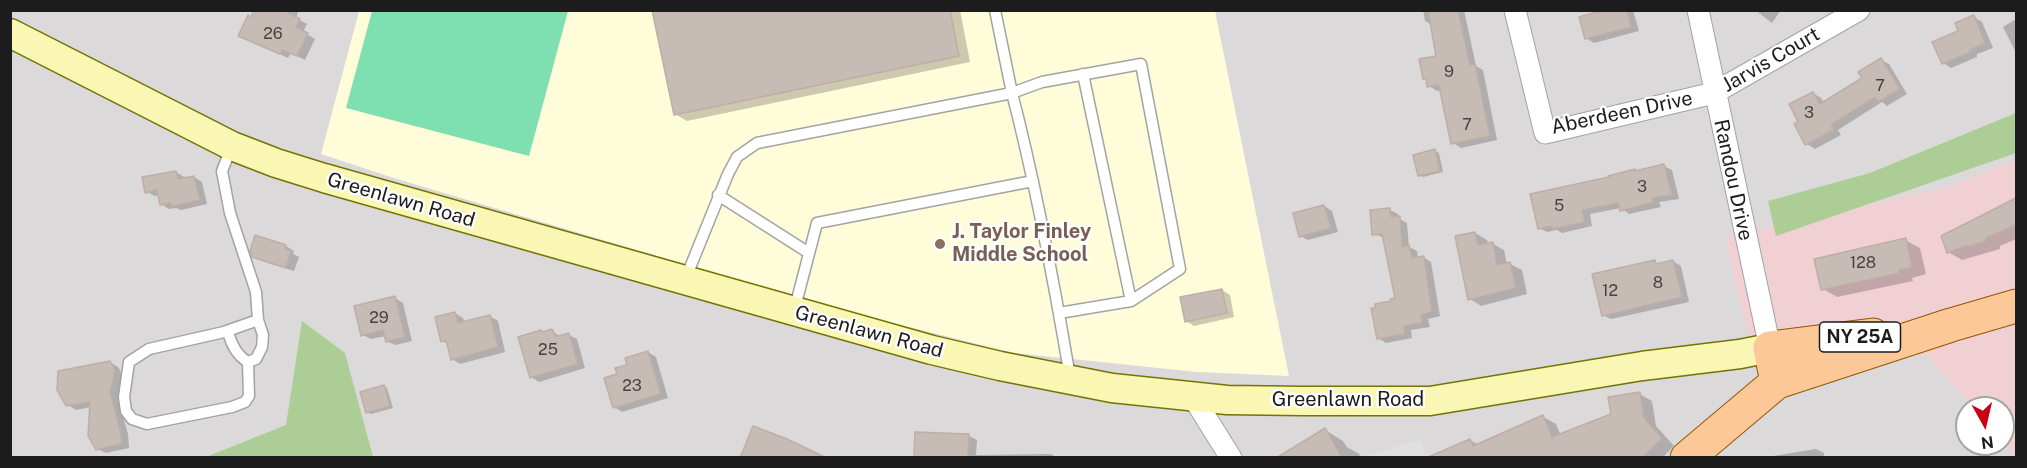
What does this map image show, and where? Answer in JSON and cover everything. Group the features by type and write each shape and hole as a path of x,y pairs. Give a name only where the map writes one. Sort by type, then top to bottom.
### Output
{"main road":[{"name":"Greenlawn Road","path":"10,33 232,146 276,163 932,350 1112,388 1194,397 1304,401 1430,401 1642,366 1770,348"},
{"name":"NY 25A","path":"1770,348 1951,325 2016,306"},
{"path":"1687,458 1777,382 1951,325"},
{"path":"1770,348 1777,382"}],"street":[{"name":"Aberdeen Drive","path":"1515,10 1545,133 1714,93"},
{"name":"Randou Drive","path":"1698,10 1770,348"},
{"name":"Jarvis Court","path":"1714,93 1859,10"},
{"path":"1194,397 1231,458"}],"lane":[{"path":"995,10 1033,181 1071,380"},
{"path":"685,281 718,195 737,157 757,143 1012,93 1042,82 1141,64 1180,269 1131,301 1059,313"},
{"path":"1083,74 1131,301"},
{"path":"232,146 222,171 230,213 256,292 258,320 263,334 262,346 256,359 248,362"},
{"path":"794,312 817,223 1033,181"},
{"path":"718,195 809,253"},
{"path":"228,331 237,353 248,362 249,396 245,402 232,407 147,424 132,419 126,411 124,397 129,362 149,349 228,331 258,320"}],"shaded area":[{"path":"10,11 2016,11 2016,457 11,457"},
{"name":"J. Taylor Finley Middle School","path":"359,11 1215,11 1289,376 1197,372 1014,353 836,309 397,179 321,154"},
{"path":"2016,160 2016,455 2015,396 1963,396 1925,354 1756,368 1725,238 1946,187"},
{"path":"1421,440 1426,457 1362,457"}],"green space":[{"path":"372,11 568,11 529,156 346,108"},
{"path":"2016,113 2016,153 1776,236 1768,201 1870,173"},
{"path":"302,321 345,353 373,457 206,457 286,425"}],"building":[{"path":"254,10 283,10 300,19 296,27 308,33 297,56 282,50 280,54 238,36 248,15 251,17"},
{"path":"652,10 950,10 959,56 674,115"},
{"path":"1428,10 1458,10 1470,65 1475,64 1490,136 1451,144 1439,86 1427,87 1419,59 1436,56"},
{"path":"1604,10 1627,10 1631,27 1585,39 1579,17"},
{"path":"1974,15 1985,43 1970,50 1969,53 1942,64 1932,42 1958,31 1955,23"},
{"path":"1881,58 1900,89 1878,102 1875,97 1831,125 1834,130 1805,145 1794,124 1798,122 1789,104 1813,92 1820,104 1862,78 1858,72"},
{"path":"1435,149 1440,171 1418,176 1413,155"},
{"path":"1664,164 1672,195 1652,198 1654,202 1620,211 1618,203 1582,210 1585,222 1552,229 1552,226 1538,229 1530,194"},
{"path":"176,171 178,179 194,176 200,200 171,207 171,203 160,205 157,190 145,193 142,177"},
{"path":"2016,198 2016,225 1986,238 1986,241 1947,253 1941,236"},
{"path":"1324,205 1331,228 1299,237 1293,213"},
{"path":"1390,208 1391,217 1400,216 1402,247 1409,245 1412,258 1424,256 1432,312 1421,315 1422,323 1404,326 1405,334 1377,339 1371,308 1375,308 1375,304 1395,298 1382,234 1372,235 1370,210"},
{"path":"1475,232 1478,245 1493,242 1497,265 1510,262 1516,288 1468,300 1455,236"},
{"path":"255,235 286,245 285,249 291,251 286,268 252,257 250,251"},
{"path":"1906,238 1912,267 1899,270 1899,273 1821,290 1814,259"},
{"path":"1655,260 1656,264 1673,260 1682,297 1602,316 1592,274"},
{"path":"1222,289 1227,313 1185,322 1180,297"},
{"path":"395,296 405,337 386,342 383,330 361,336 354,306"},
{"path":"455,312 458,323 490,315 498,347 451,360 446,340 441,342 435,317"},
{"path":"552,329 556,337 569,333 578,364 530,378 518,337"},
{"path":"648,351 661,394 613,408 604,378 617,374 615,368 627,365 625,358"},
{"path":"110,361 115,370 110,393 122,444 96,450 88,436 90,402 66,406 57,390 58,371"},
{"path":"384,385 390,406 366,413 360,392"},
{"path":"1640,392 1644,418 1662,438 1642,458 1426,458 1470,439 1473,446 1543,415 1552,437 1611,414 1608,397"},
{"path":"753,426 787,439 827,458 740,458"},
{"path":"1325,428 1342,458 1276,458 1309,438"},
{"path":"915,432 969,434 968,458 914,458"}],"place":[{"name":"J. Taylor Finley Middle School","path":"940,244"}]}
